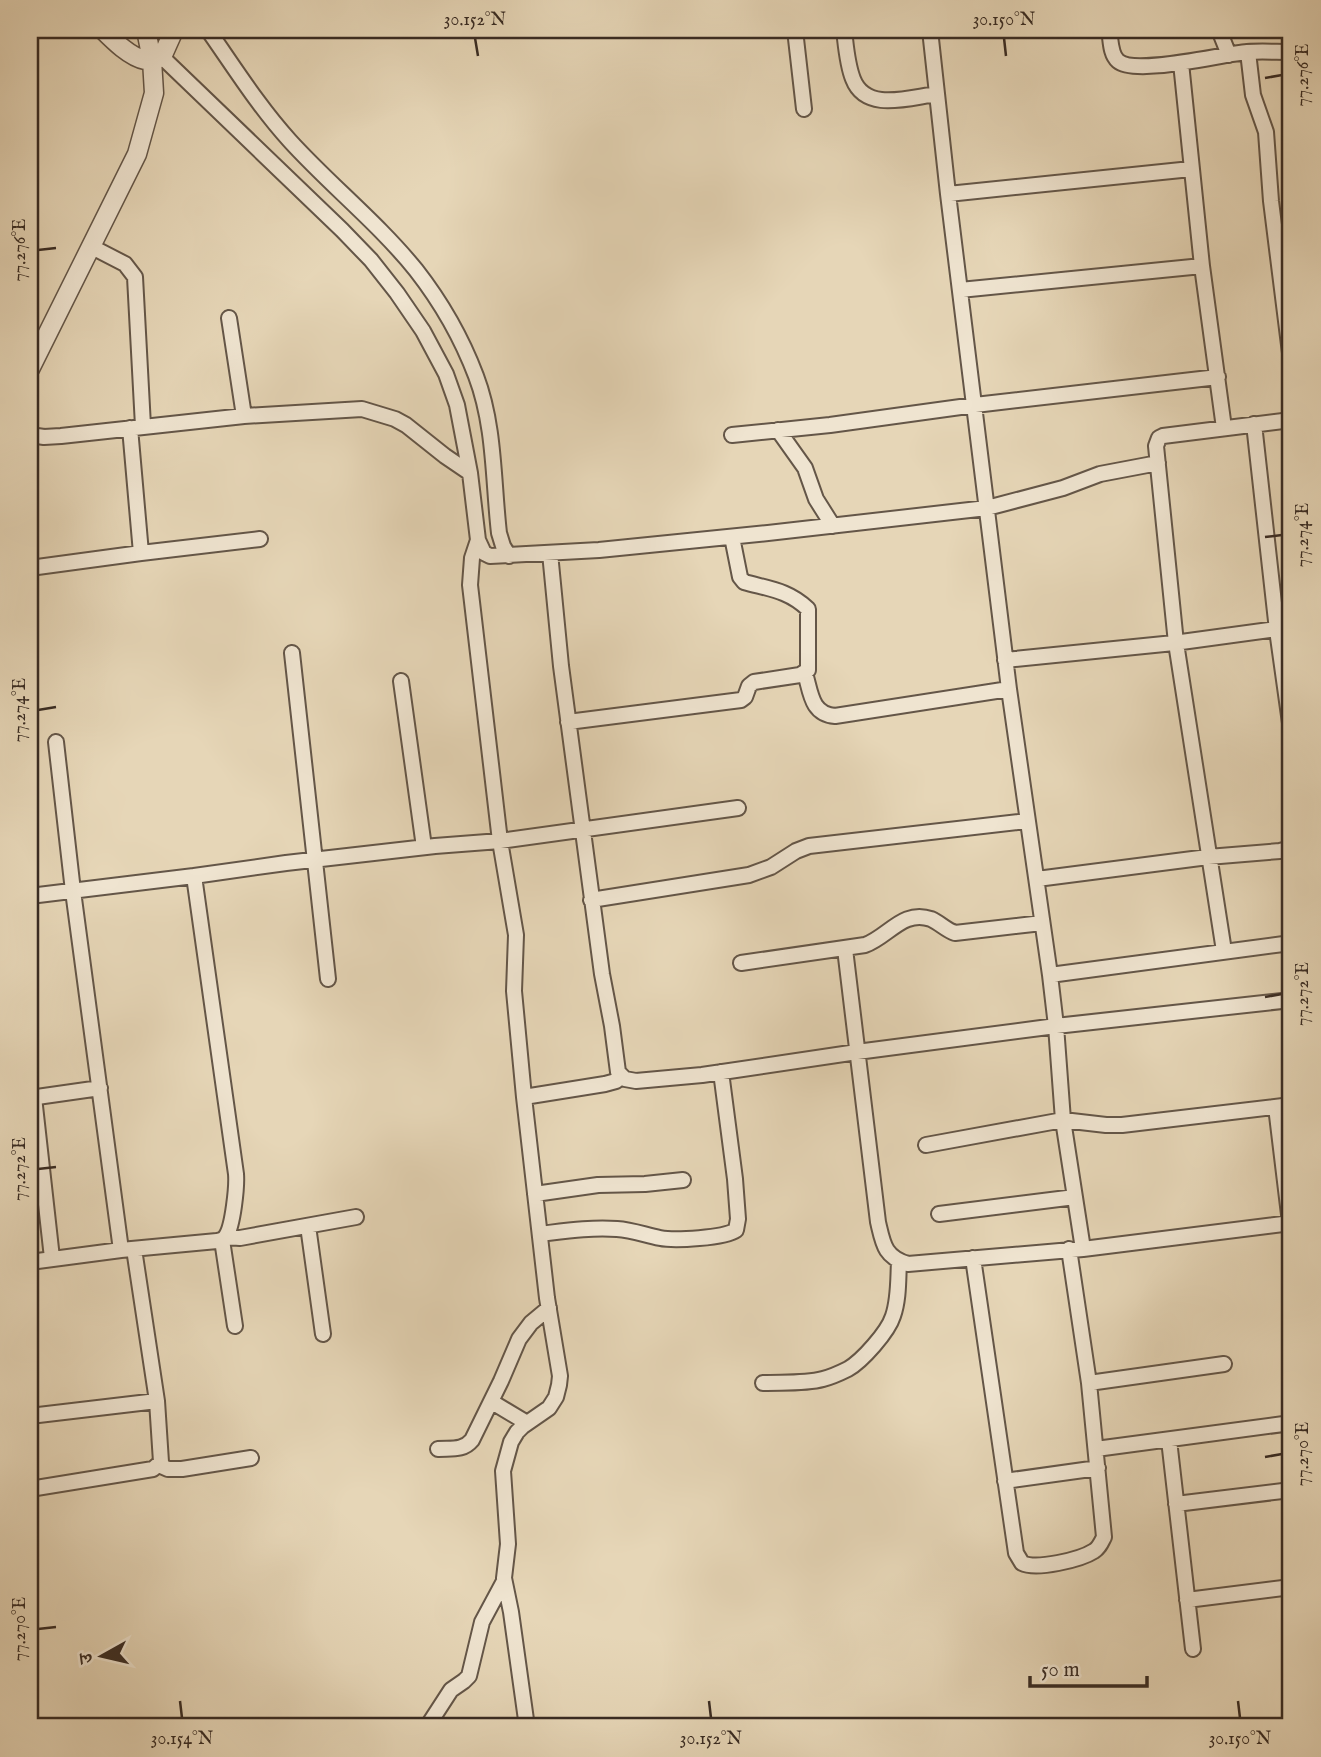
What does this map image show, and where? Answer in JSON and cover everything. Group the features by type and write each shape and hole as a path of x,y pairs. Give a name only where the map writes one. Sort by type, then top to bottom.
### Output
{"street":[{"path":"103,30 113,41 135,56 145,60 157,58"},
{"path":"146,30 157,58 342,230 371,260 423,331 446,374 457,405 470,473 478,540 484,552 490,556 732,537 987,508 1063,488 1100,474 1158,463"},
{"path":"30,369 137,154 154,93 157,58 174,30"},
{"path":"208,30 277,126 417,271 455,330 476,377 487,411 499,533 509,556"},
{"path":"795,30 804,109"},
{"path":"844,30 853,81 865,96 884,101 937,94"},
{"path":"930,30 1005,660 1050,975 1063,1120 1075,1196 1076,1249 1104,1531 1104,1537 1095,1551 1051,1564 1025,1566 1018,1559 973,1258"},
{"path":"1110,30 1113,54 1127,66 1181,63 1248,52 1291,52"},
{"path":"1219,30 1229,55"},
{"path":"1248,52 1253,95 1266,132 1271,201 1291,361"},
{"path":"1181,63 1202,266 1224,428"},
{"path":"948,194 1191,169"},
{"path":"92,247 125,264 135,277 141,553"},
{"path":"960,290 1202,266"},
{"path":"229,318 244,416"},
{"path":"732,435 853,423 975,405 1218,377"},
{"path":"30,435 52,436 244,416 362,409 406,425 470,473"},
{"path":"1224,951 1176,643 1156,446 1159,438 1291,420"},
{"path":"1254,424 1284,629 1291,730"},
{"path":"778,430 805,468 816,499 833,526"},
{"path":"732,537 742,580 779,590 808,609 809,666 806,673 815,706 821,713 848,714 1009,689"},
{"path":"30,568 260,539"},
{"path":"478,540 472,558 470,585 500,841 516,935 514,991 524,1097 549,1308 559,1365 556,1397 549,1408 517,1432 505,1462 503,1485 508,1544 503,1573 527,1727"},
{"path":"550,553 568,722 601,974 621,1077 636,1081 721,1072 1056,1026 1291,1000"},
{"path":"1005,660 1284,629"},
{"path":"292,653 328,979"},
{"path":"568,722 741,700 754,681 806,673"},
{"path":"401,681 424,847"},
{"path":"30,1489 153,1469 159,1465 161,1458 157,1401 100,1088 56,742"},
{"path":"30,896 424,847 500,841 738,808"},
{"path":"591,900 749,875 771,867 809,846 1027,821"},
{"path":"1037,879 1291,848"},
{"path":"194,876 236,1174 229,1229 224,1238 235,1326"},
{"path":"741,963 845,949 874,942 903,920 914,917 929,919 955,933 1042,923"},
{"path":"1050,975 1291,943"},
{"path":"845,949 878,1222 890,1256 899,1262 908,1264 1076,1249 1291,1223 1276,1107"},
{"path":"540,1234 616,1229 672,1239 732,1233 738,1219 721,1072"},
{"path":"524,1097 605,1084 621,1077"},
{"path":"51,1258 32,1097 100,1088"},
{"path":"926,1144 1063,1120 1114,1125 1291,1105"},
{"path":"535,1194 598,1185 683,1180"},
{"path":"939,1214 1075,1196"},
{"path":"30,1262 240,1238 356,1217"},
{"path":"308,1226 323,1334"},
{"path":"763,1383 822,1379 856,1363 893,1318 899,1262"},
{"path":"439,1449 460,1448 472,1440 492,1402 519,1339 549,1308"},
{"path":"1089,1383 1224,1364"},
{"path":"30,1416 157,1401"},
{"path":"492,1402 527,1423"},
{"path":"1096,1449 1291,1423"},
{"path":"1169,1440 1193,1649"},
{"path":"159,1465 168,1469 182,1469 251,1458"},
{"path":"1005,1481 1098,1468"},
{"path":"1176,1504 1291,1490"},
{"path":"427,1727 451,1690 468,1676 482,1622 505,1581"},
{"path":"1187,1600 1291,1587"}]}
